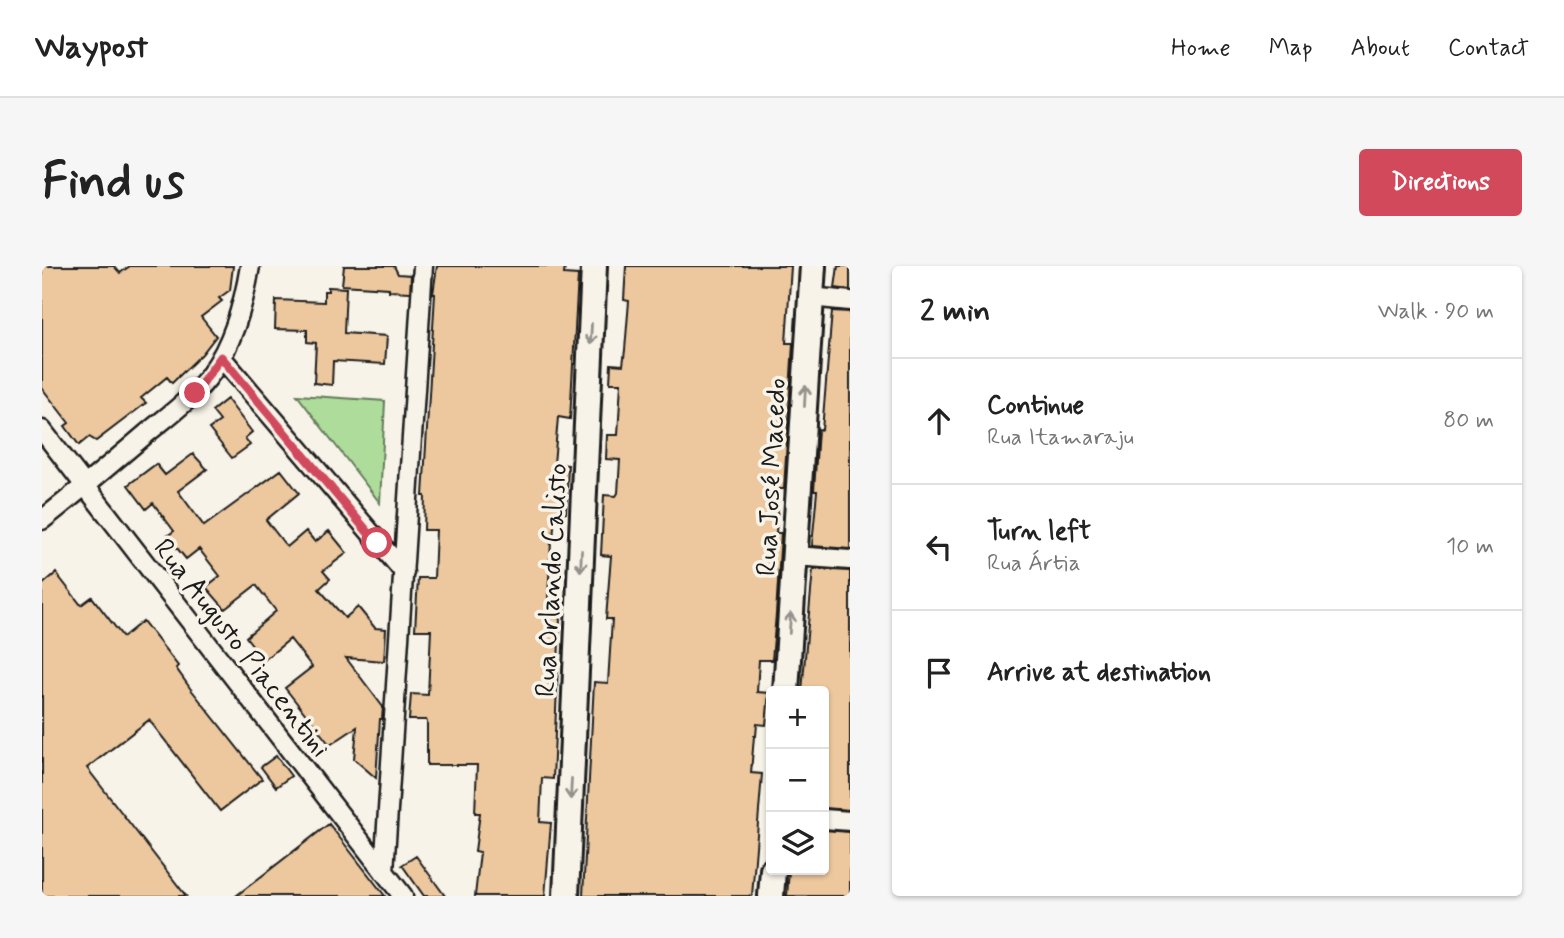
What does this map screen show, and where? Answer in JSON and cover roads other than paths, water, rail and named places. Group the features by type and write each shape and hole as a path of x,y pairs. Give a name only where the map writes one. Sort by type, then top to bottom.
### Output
{"street":[{"path":"42,520 195,393 221,357 238,317 250,266"},
{"path":"384,872 423,266"},
{"name":"Rua Orlando Calisto","path":"566,896 594,266"},
{"name":"Rua José Macedo","path":"786,686 813,266"},
{"path":"810,297 850,301"},
{"path":"221,357 404,572"},
{"name":"Rua Augusto Piacentini","path":"42,430 403,896"},
{"path":"795,556 850,560"},
{"path":"829,819 850,821"},
{"path":"771,896 773,875"}]}
